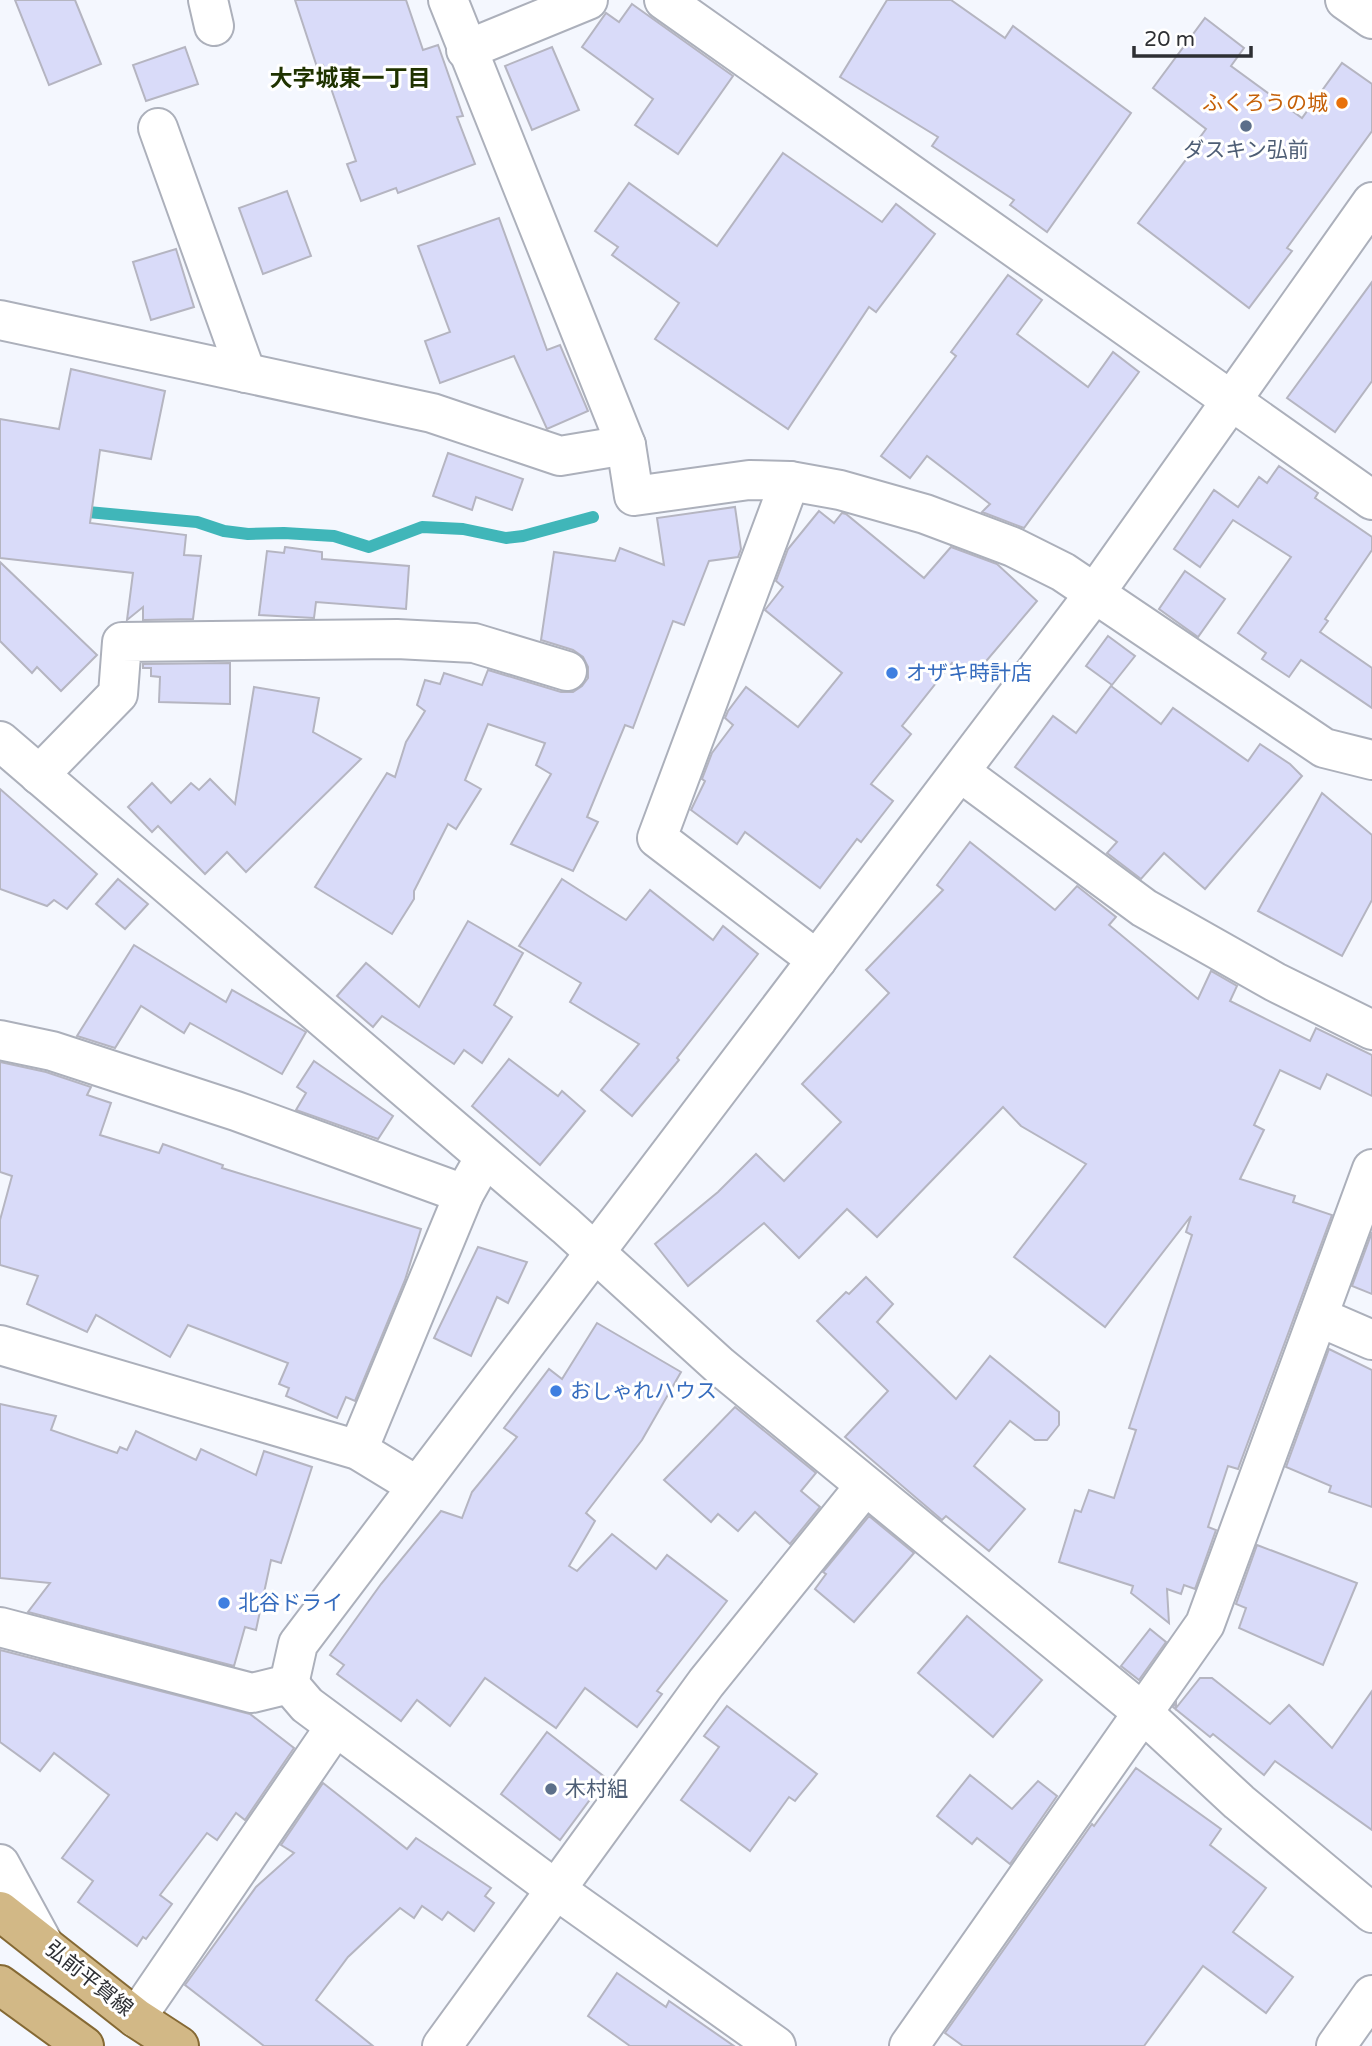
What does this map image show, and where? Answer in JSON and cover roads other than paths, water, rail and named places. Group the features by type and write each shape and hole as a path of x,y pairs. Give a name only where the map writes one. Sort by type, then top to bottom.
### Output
{"main road":[{"name":"弘前平賀線","path":"0,1910 136,2018 179,2046"},
{"path":"0,1985 84,2046"}],"street":[{"path":"448,0 626,445 634,496 749,480 790,481 840,490 925,514 1013,547 1063,572 1324,748 1372,760"},
{"path":"466,50 588,0"},
{"path":"664,0 1372,500"},
{"path":"1345,0 1372,19"},
{"path":"158,128 246,373"},
{"path":"289,1684 298,1644 1095,593 1372,202"},
{"path":"0,320 432,412 561,456 626,445"},
{"path":"790,481 657,838 817,960"},
{"path":"39,775 118,694 122,642 397,639 474,643 566,671"},
{"path":"0,741 595,1252 617,1275 720,1366 1142,1712 1239,1802 1372,1913"},
{"path":"960,772 1144,908 1275,982 1372,1030"},
{"path":"0,1040 52,1051 184,1094 464,1194"},
{"path":"358,1450 464,1194 485,1157"},
{"path":"909,2046 1205,1624 1372,1169"},
{"path":"1319,1317 1372,1340"},
{"path":"0,1345 358,1450 417,1486"},
{"path":"442,2046 706,1683 864,1486"},
{"path":"0,1627 252,1693 289,1684"},
{"path":"289,1684 307,1705 335,1727 555,1889 776,2046"},
{"path":"136,2018 335,1727"},
{"path":"0,1864 42,1941"},
{"path":"1336,2046 1372,1995"}],"waterway":[{"path":"77,511 197,522 224,531 248,534 334,536 369,547 422,527 463,529 506,538 593,517"}],"place":[{"name":"ふくろうの城","path":"1342,103"},
{"name":"ダスキン弘前","path":"1246,126"},
{"name":"オザキ時計店","path":"892,673"},
{"name":"おしゃれハウス","path":"556,1391"},
{"name":"北谷ドライ","path":"224,1603"},
{"name":"木村組","path":"551,1789"}],"district":[{"name":"大字城東一丁目","path":"350,79"}]}
